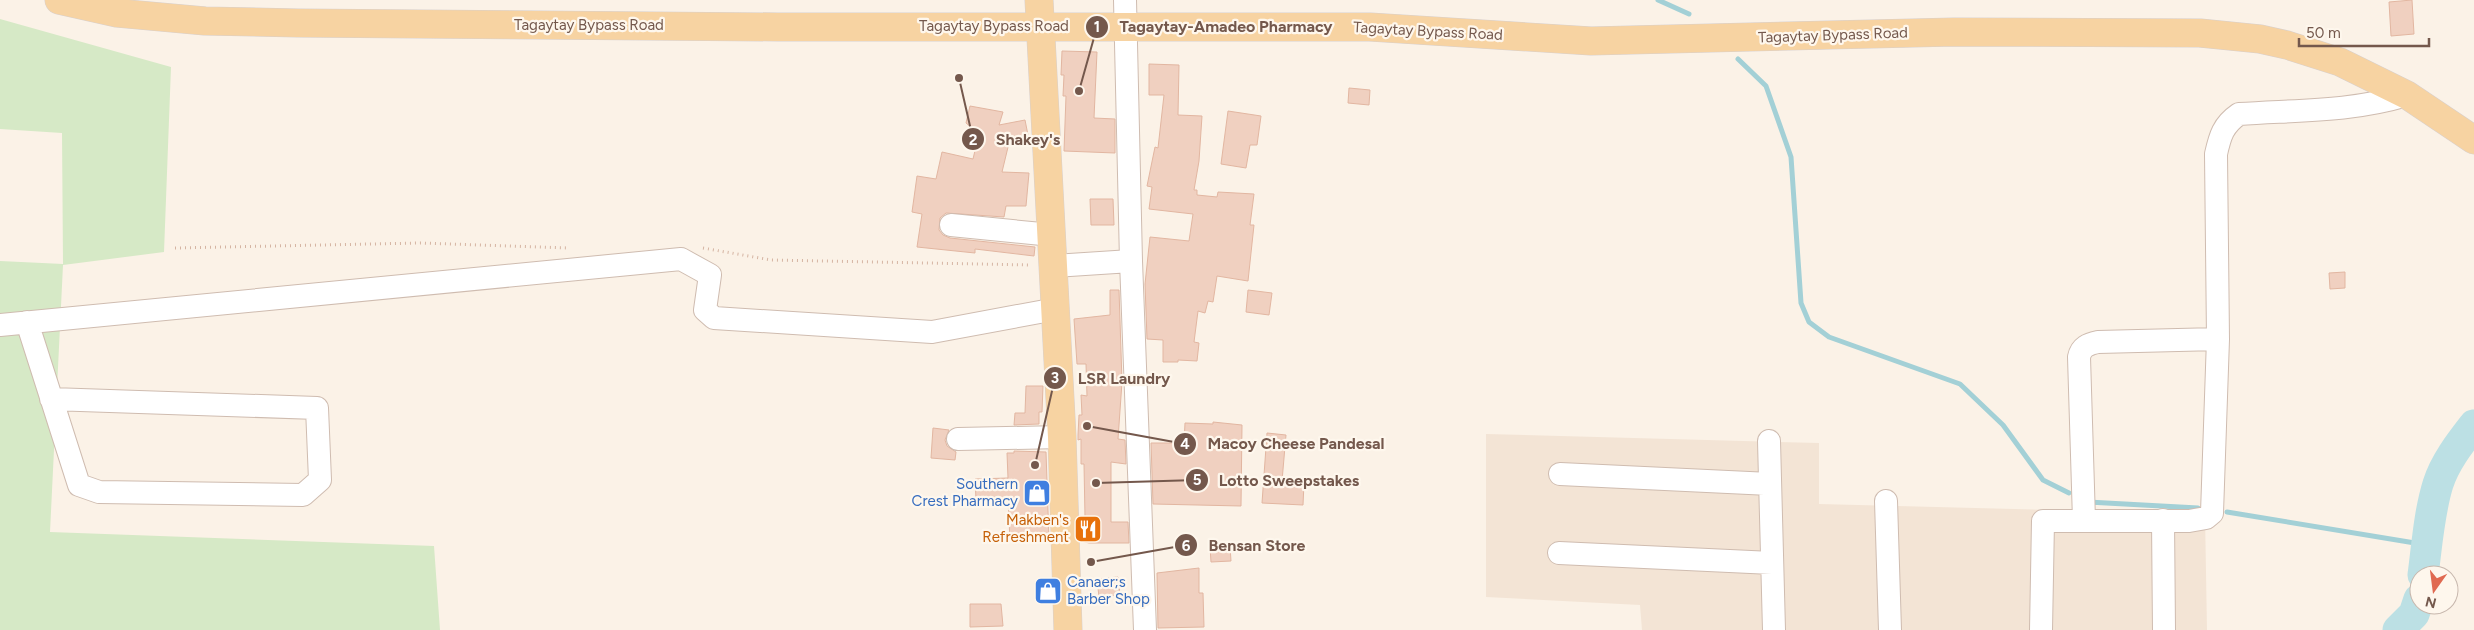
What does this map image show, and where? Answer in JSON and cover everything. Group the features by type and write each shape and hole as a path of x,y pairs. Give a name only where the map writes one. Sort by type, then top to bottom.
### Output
{"main road":[{"name":"Tagaytay Bypass Road","path":"59,0 117,13 205,21 768,27 1040,12 1125,13 1600,41 1954,32 2200,33 2260,39 2316,53 2363,72 2407,95 2474,140"},
{"path":"1040,12 1062,437 1068,630"}],"street":[{"path":"1125,13 1131,260 1145,630"},
{"path":"2041,630 2042,521 2200,519 2206,518 2212,513 2218,339 2216,154 2220,136 2227,123 2239,114 2344,109 2376,104 2407,95"},
{"path":"951,225 1052,235"},
{"path":"0,325 681,258 710,275 705,310 714,318 932,332 1056,309"},
{"path":"1054,266 1131,260"},
{"path":"26,322 51,399 79,485 99,492 303,495 320,480 317,408 51,399"},
{"path":"2084,520 2079,357 2082,349 2088,344 2098,342 2218,339"},
{"path":"958,438 1062,437"},
{"path":"1769,441 1774,630"},
{"path":"1560,474 1770,484"},
{"path":"1886,501 1890,630"},
{"path":"2163,520 2164,630"},
{"path":"1559,553 1772,563"}],"shaded area":[{"path":"1486,434 1819,443 1819,504 2205,514 2207,630 1642,630 1640,605 1486,597"}],"green space":[{"path":"0,19 171,67 164,252 63,265 50,532 434,546 440,630 0,630 0,261 63,264 62,133 0,129"}],"building":[{"path":"2412,0 2414,34 2391,36 2389,2"},
{"path":"1062,51 1097,52 1094,118 1115,119 1115,153 1064,151 1066,96 1063,96 1064,75 1061,75"},
{"path":"1149,64 1179,65 1178,115 1202,116 1199,161 1194,190 1197,190 1197,195 1217,197 1218,192 1254,194 1250,225 1254,225 1248,281 1217,276 1213,302 1208,301 1205,313 1198,311 1194,342 1199,343 1197,361 1178,360 1178,362 1163,362 1163,340 1147,339 1145,284 1150,237 1189,241 1193,214 1149,209 1152,187 1147,186 1155,147 1158,148 1164,95 1149,95"},
{"path":"1349,88 1370,90 1369,105 1348,103"},
{"path":"970,106 1003,112 999,125 1025,120 1029,140 1009,143 1002,172 1029,173 1026,206 1006,206 1004,217 946,213 940,218 939,230 943,235 950,238 1035,247 1034,256 975,249 975,253 917,247 922,214 912,212 917,176 936,179 942,152 973,159 979,134 966,123"},
{"path":"1228,111 1261,116 1257,145 1250,145 1246,168 1221,164"},
{"path":"1090,199 1113,199 1114,225 1091,225"},
{"path":"2345,272 2345,288 2330,289 2329,273"},
{"path":"1110,290 1119,290 1122,382 1118,439 1125,440 1126,464 1111,462 1111,522 1128,522 1129,543 1089,543 1081,541 1080,517 1085,517 1084,464 1081,464 1081,439 1078,440 1079,415 1082,415 1081,395 1087,396 1086,364 1077,364 1074,319 1110,315"},
{"path":"1248,290 1272,293 1269,315 1246,312"},
{"path":"1026,386 1043,386 1042,412 1039,412 1039,424 1014,425 1015,413 1025,413"},
{"path":"1213,422 1242,425 1241,506 1153,504 1151,443 1184,443 1185,423 1213,424"},
{"path":"933,428 949,430 945,440 947,446 956,452 955,460 931,458"},
{"path":"1267,433 1286,435 1282,481 1304,483 1303,505 1262,503"},
{"path":"1014,451 1046,452 1049,540 1010,541 1008,499 976,500 975,479 1008,478 1007,453 1014,453"},
{"path":"1230,546 1231,561 1211,562 1210,547"},
{"path":"1199,568 1199,593 1203,593 1204,627 1158,628 1157,573"},
{"path":"1118,577 1120,595 1099,597 1097,579"},
{"path":"970,604 1001,604 1003,626 970,627"}],"waterway":[{"path":"1658,0 1689,14"},
{"path":"1738,59 1766,86 1791,157 1801,303 1809,322 1829,337 1960,384 2003,425 2043,480 2069,493"},
{"path":"2424,565 2430,518 2438,484 2449,460 2474,425"},
{"path":"2088,502 2198,508"},
{"path":"2227,512 2427,545"},
{"path":"2398,630 2413,615"}],"place":[{"name":"Shakey's","path":"959,78"},
{"name":"Tagaytay-Amadeo Pharmacy","path":"1079,91"},
{"name":"Macoy Cheese Pandesal","path":"1087,426"},
{"name":"LSR Laundry","path":"1035,465"},
{"name":"Lotto Sweepstakes","path":"1096,483"},
{"name":"Southern Crest Pharmacy","path":"1037,493"},
{"name":"Makben's Refreshment","path":"1088,529"},
{"name":"Bensan Store","path":"1091,562"},
{"name":"Canaer;s Barber Shop","path":"1048,591"}]}
